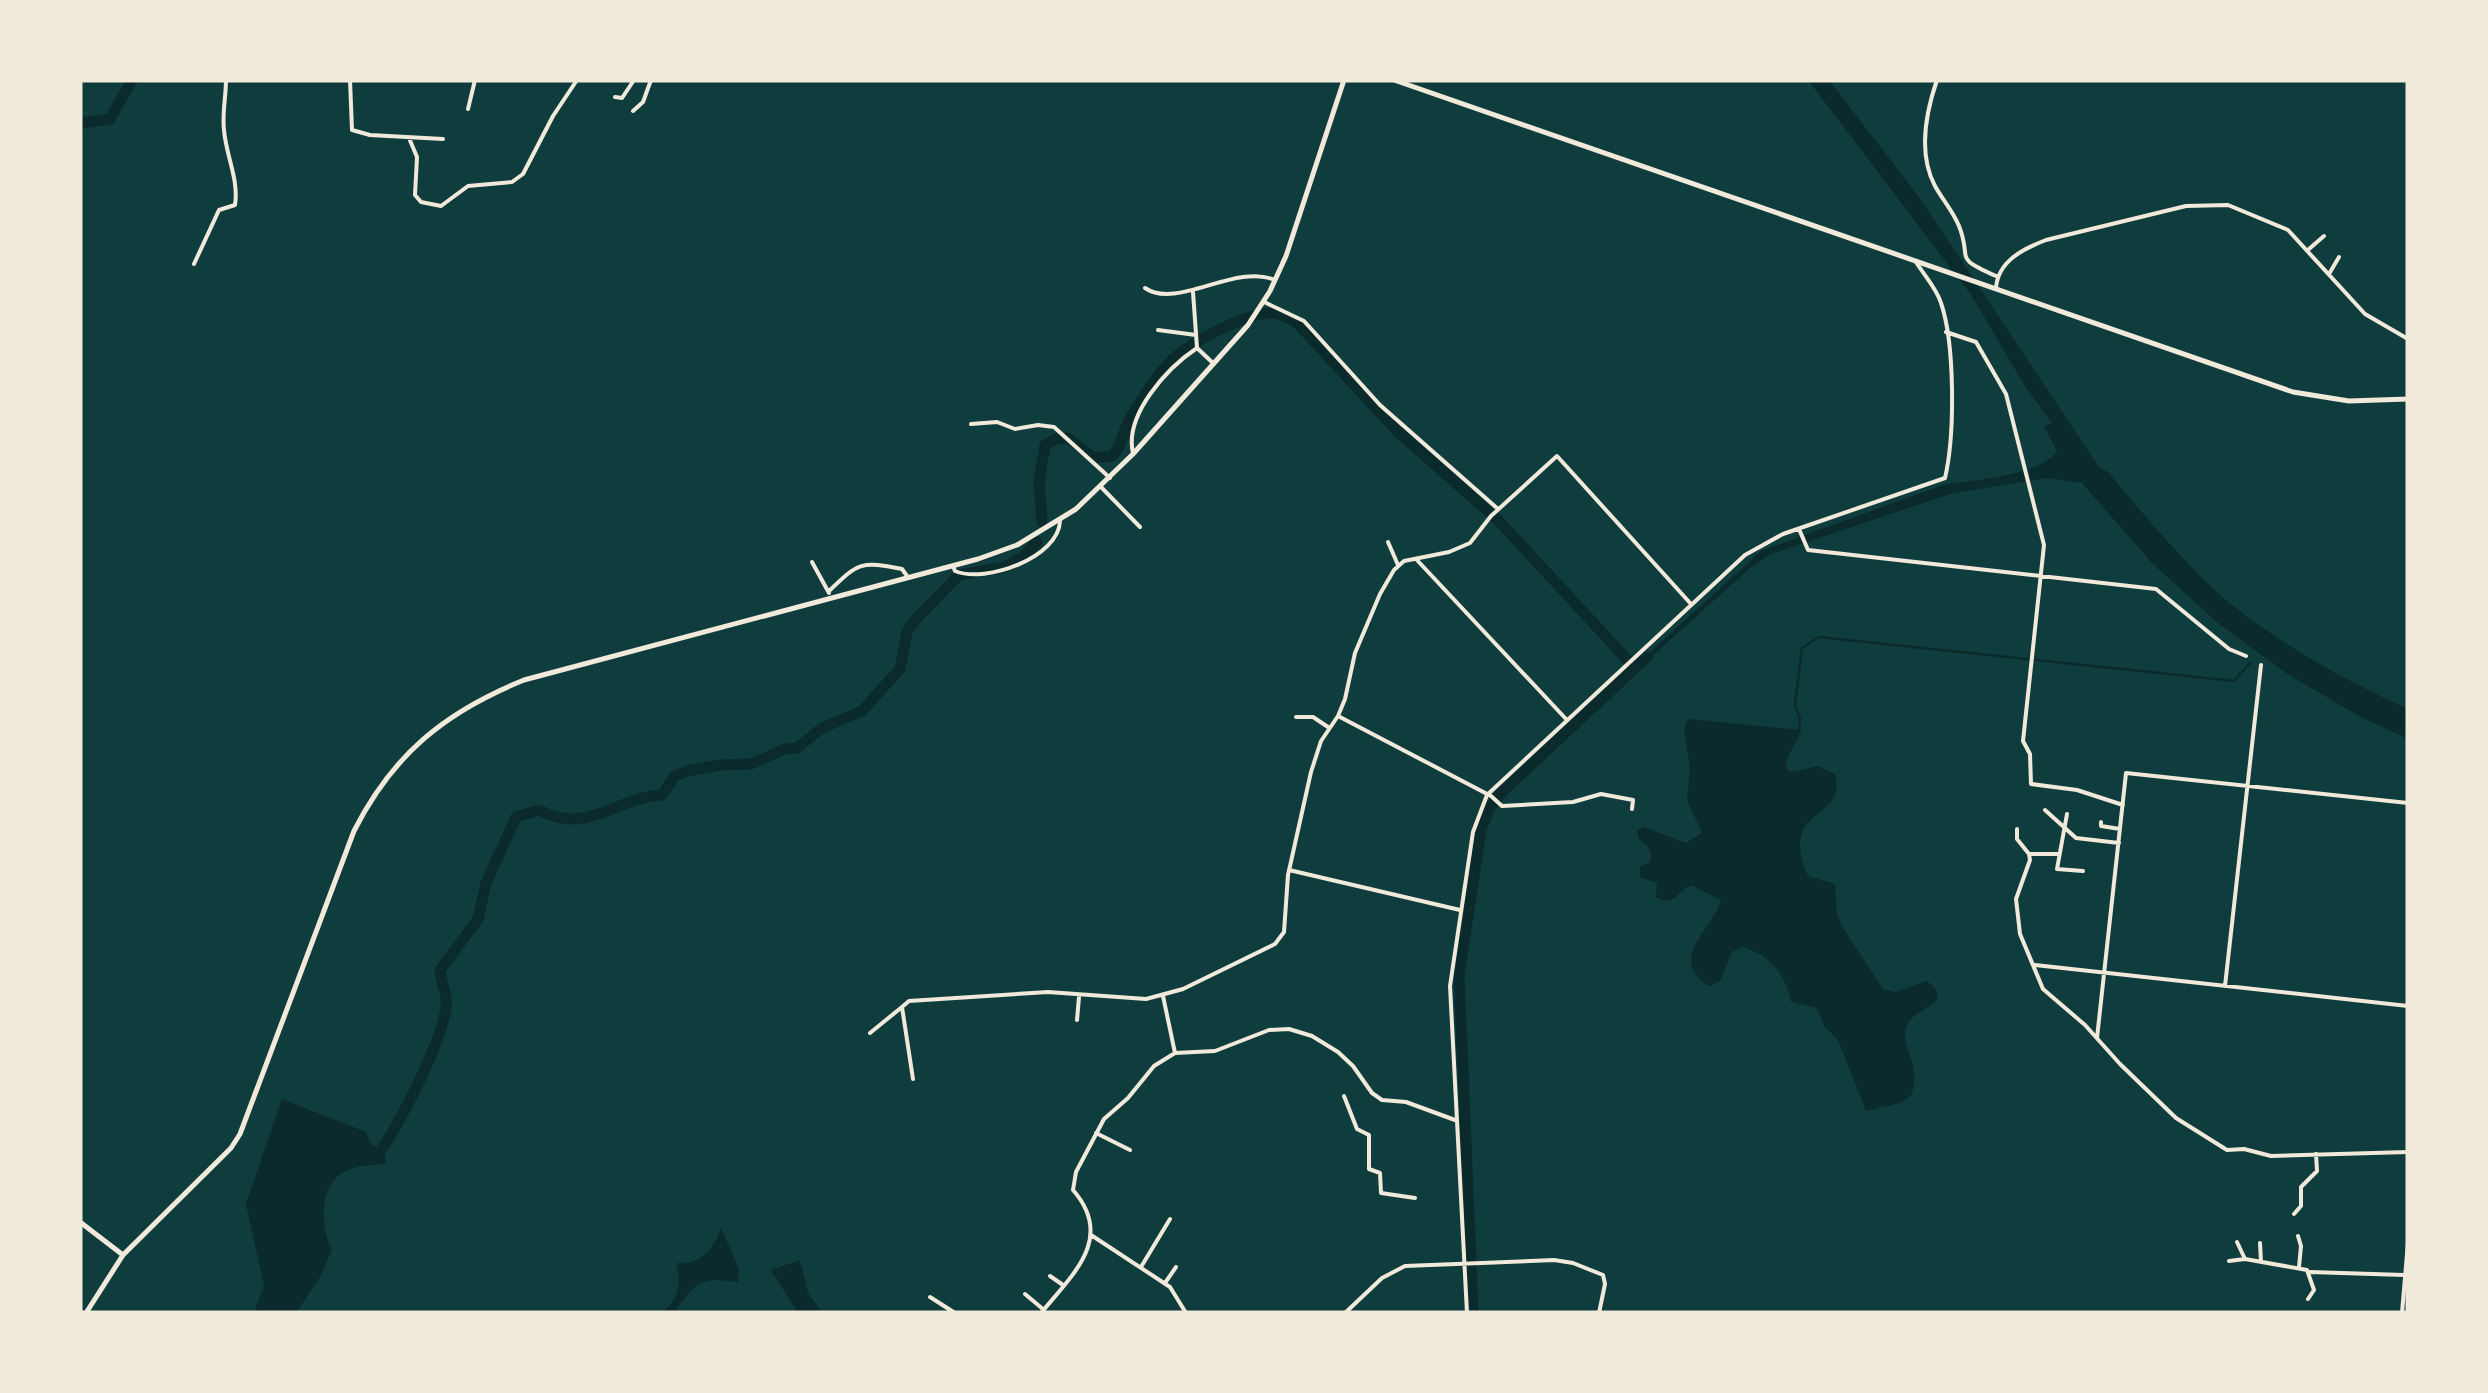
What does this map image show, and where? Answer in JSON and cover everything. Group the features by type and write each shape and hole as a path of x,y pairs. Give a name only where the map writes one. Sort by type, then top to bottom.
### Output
{"main road":[{"path":"86,1313 123,1256 231,1148 240,1134 354,830 390,774 432,730 476,700 524,680 829,594 1000,552 1060,521 1110,478 1215,366 1264,302 1276,280 1344,80"},
{"path":"1394,80 2293,392 2349,401 2408,399"},
{"path":"80,1222 123,1256"}],"street":[{"path":"194,264 220,210 235,205 224,133 226,80"},
{"path":"350,80 352,130 443,139"},
{"path":"468,109 475,80"},
{"path":"409,138 417,158 415,195 421,202 440,206 474,184 512,182 523,174 553,116 578,80"},
{"path":"615,97 622,98 637,80 650,82 643,102 632,110"},
{"path":"1937,80 1927,123 1928,170 1959,226 1962,251 1968,262 1997,277"},
{"path":"1993,288 2005,264 2046,240 2200,204 2228,205 2277,223 2297,237 2365,314 2408,339"},
{"path":"2308,250 2324,236"},
{"path":"2328,275 2339,256"},
{"path":"1467,1313 1450,986 1472,832 1489,795 1745,555 1765,542 1945,478 1952,398 1946,332 1941,301 1915,261"},
{"path":"1145,288 1154,293 1193,292 1217,282 1252,276 1276,280"},
{"path":"1193,292 1197,342 1215,366"},
{"path":"1264,302 1304,321 1389,414 1495,512"},
{"path":"1158,330 1197,342"},
{"path":"1946,332 1980,346 2006,394 2044,545 2023,740 2030,754 2031,784 2077,790 2123,805"},
{"path":"1133,454 1130,440 1134,420 1174,365 1197,342"},
{"path":"971,424 997,422 1021,429 1054,428 1110,478"},
{"path":"870,1034 910,1000 1048,992 1079,997 1163,996 1230,969 1276,944 1284,932 1289,870 1311,772 1328,727 1338,716 1367,622 1398,564 1462,548 1556,456 1692,604"},
{"path":"1101,487 1140,527"},
{"path":"953,565 966,576 1014,568 1055,537 1060,521"},
{"path":"1799,530 1808,550 2160,590 2228,649 2246,656"},
{"path":"1388,542 1398,564"},
{"path":"1416,558 1568,721"},
{"path":"812,562 829,594 855,566 864,563 902,569 908,576"},
{"path":"2225,986 2260,665"},
{"path":"1338,716 1506,807 1573,802 1608,794 1633,800 1632,809"},
{"path":"1296,717 1313,717 1328,727"},
{"path":"2097,1038 2126,773 2408,803"},
{"path":"2045,810 2076,838 2118,843"},
{"path":"2067,814 2057,869 2083,872"},
{"path":"2101,822 2101,826 2120,829"},
{"path":"2018,829 2017,840 2029,854 2059,854"},
{"path":"2029,854 2016,898 2020,934 2047,995 2097,1038 2176,1118 2219,1147 2272,1156 2408,1152"},
{"path":"1289,870 1460,910"},
{"path":"2034,965 2408,1006"},
{"path":"1163,996 1175,1053"},
{"path":"1077,1020 1079,997"},
{"path":"902,1007 913,1079"},
{"path":"1026,1294 1043,1311 1089,1250 1087,1206 1072,1184 1104,1119 1128,1098 1154,1066 1175,1053 1215,1052 1269,1030 1288,1028 1312,1036 1338,1052 1376,1096 1455,1120"},
{"path":"1344,1096 1357,1129 1369,1135 1368,1166 1380,1173 1381,1192 1414,1198"},
{"path":"1096,1133 1130,1150"},
{"path":"2294,1214 2302,1206 2301,1187 2317,1171 2316,1154"},
{"path":"1141,1268 1170,1219"},
{"path":"1091,1235 1166,1284 1186,1313"},
{"path":"2298,1236 2299,1267"},
{"path":"2237,1242 2245,1260"},
{"path":"2402,1313 2408,1242"},
{"path":"2260,1243 2261,1262"},
{"path":"1345,1313 1382,1278 1405,1266 1554,1260 1598,1271 1605,1280 1598,1313"},
{"path":"2229,1261 2299,1267 2310,1272 2404,1275"},
{"path":"1166,1284 1176,1268"},
{"path":"2308,1299 2314,1290 2310,1272"},
{"path":"1050,1276 1064,1285"},
{"path":"930,1297 955,1313"}],"water":[{"path":"1808,80 1829,80 1921,200 2099,467 2109,473 2201,577 2246,616 2326,667 2408,709 2408,739 2289,675 2219,624 2153,564 2082,483 2047,478 1954,493 1771,554 1750,568 1639,668 1636,665 1761,551 1946,484 1989,479 2037,466 2057,451 2044,426 2052,423 2023,383 1972,296"},
{"path":"1688,719 1802,730 1786,769 1791,772 1818,766 1835,774 1832,800 1806,825 1801,837 1808,876 1835,884 1837,914 1843,928 1883,989 1895,992 1927,981 1938,998 1907,1025 1914,1085 1911,1096 1900,1103 1866,1111 1838,1040 1824,1026 1817,1008 1791,1002 1781,975 1761,955 1743,947 1732,952 1720,981 1709,986 1697,976 1692,955 1721,900 1691,885 1671,900 1662,900 1656,897 1657,883 1640,877 1640,867 1650,862 1651,854 1637,830 1644,827 1686,843 1702,833 1687,800 1690,768 1684,729"},
{"path":"282,1099 366,1132 371,1144 384,1151 386,1164 351,1169 330,1186 324,1218 332,1250 296,1313 254,1313 264,1285 246,1204"},
{"path":"721,1228 739,1269 738,1282 707,1281 694,1288 674,1313 657,1313 670,1305 677,1293 676,1263 699,1259"},
{"path":"800,1260 808,1293 823,1313 798,1313 771,1270"}],"waterway":[{"path":"80,123 110,119 132,80"},
{"path":"1042,522 1039,482 1045,445 1068,438 1094,458 1112,456 1132,415 1173,359 1233,323 1278,314 1299,325 1397,431 1498,520 1635,668"},
{"path":"375,1159 406,1107 436,1044 446,1003 440,970 478,919 486,883 516,817 539,810 557,817 588,817 662,795 674,777 687,771 751,764 797,748 822,728 862,711 900,669 907,632 914,621 959,575 1005,567 1023,557 1037,542"},
{"path":"1799,731 1795,704 1802,648 1819,637 2234,681 2250,663"},
{"path":"1473,1313 1459,975 1481,830 1490,807 1503,791 1647,657"}]}
